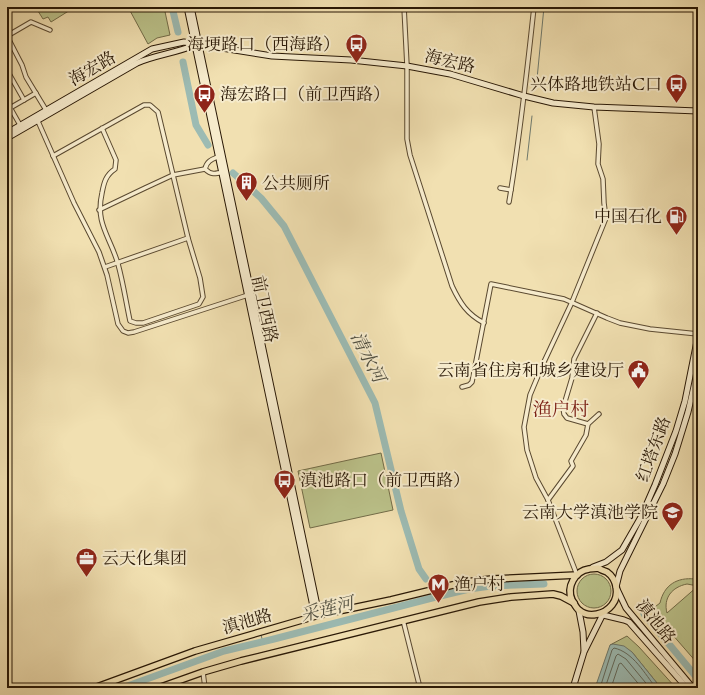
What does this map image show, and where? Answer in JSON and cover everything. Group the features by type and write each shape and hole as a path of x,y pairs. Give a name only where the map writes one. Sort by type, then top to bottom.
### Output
{"main road":[{"name":"前卫西路","path":"187,7 197,45"},
{"name":"前卫西路","path":"191,7 197,45 223,172 317,616"},
{"name":"海宏路","path":"7,133 20,125 37,118 46,110 152,49 184,42 272,56 351,60 407,66 450,74 553,103 594,107 698,110"},
{"name":"海宏路","path":"7,138 37,118 137,63 148,58 197,45"},
{"name":"红塔东路","path":"588,569 606,562 622,550 641,517 676,431 685,401 698,335"},
{"name":"红塔东路","path":"616,587 620,571 663,484 676,451 688,412 698,369"},
{"path":"579,611 594,614 602,613 608,610 614,602 616,587 613,578 607,572 598,568 588,569 577,575 571,586 571,597 579,611 583,632 584,652"},
{"name":"滇池路","path":"94,688 195,651 317,616 465,582 492,579 577,575"},
{"name":"滇池路","path":"616,587 626,608 693,688"},
{"path":"158,688 203,672 321,640 479,602 511,597 553,594 561,596 574,603"},
{"path":"573,688 584,652 598,625 602,613"},
{"name":"滇池路","path":"602,613 624,620 632,626 687,688"},
{"path":"598,625 605,619 614,617"}],"street":[{"path":"404,7 407,66 407,139 410,155 452,286 466,310 476,319 484,323"},
{"path":"509,202 524,96 534,7"},
{"path":"46,110 26,77 22,65 7,36 31,22 50,30"},
{"path":"7,70 24,100"},
{"path":"10,108 36,93"},
{"path":"7,102 20,125"},
{"path":"53,156 102,128 144,105 150,104 158,112 188,238 200,278 203,297 199,304 143,323 130,321 118,263 102,225 99,210 104,182 109,174 115,169 116,160 102,128"},
{"path":"577,575 548,500 536,478 527,450 524,427 530,395 572,302 606,218 603,179 598,164 599,144 594,107"},
{"path":"37,118 74,203 99,252 104,266 118,324 123,331 128,333 134,332 250,295"},
{"path":"205,169 206,164 209,161 220,156"},
{"path":"99,210 174,175 205,169"},
{"path":"205,169 209,173 215,174 223,172"},
{"path":"500,188 511,190"},
{"path":"104,266 118,263 188,238"},
{"path":"462,387 469,385 472,382 491,284 564,298 620,323 650,329 698,335"},
{"path":"588,424 567,418 564,414 563,408 572,378 574,359 597,313"},
{"path":"548,500 573,466 571,461 586,435 588,424 599,414"},
{"path":"403,620 420,688"},
{"path":"203,672 205,688"}],"green space":[{"path":"43,7 75,7 51,22 48,17 43,19 38,11"},
{"path":"128,7 164,7 170,35 157,38 148,44"},
{"path":"381,453 393,510 310,528 298,471"},
{"path":"698,570 698,586 698,664 651,610 660,603 665,591 672,584 682,579 695,579","holes":["687,584 698,586 667,613 666,603 673,591 682,585"]},
{"path":"597,574 606,579 610,584 610,598 606,603 601,607 591,608 587,607 578,598 577,588 578,584 587,575"},
{"path":"627,636 676,688 661,688 632,652 613,644 610,645"}],"water":[{"path":"613,644 624,646 632,652 661,688 595,688 610,645"}],"waterway":[{"name":"清水河","path":"172,7 178,32"},
{"path":"537,79 544,7"},
{"name":"清水河","path":"183,62 196,125 208,145"},
{"path":"527,160 532,116"},
{"name":"清水河","path":"233,173 261,198 284,226 375,403 401,511 419,569 426,579"},
{"name":"采莲河","path":"122,688 224,651 432,598 469,589 491,586 544,584"},
{"name":"采莲河","path":"644,614 698,679"},
{"name":"采莲河","path":"261,635 263,642"}],"place":[{"name":"海埂路口（西海路）","path":"356,64"},
{"name":"兴体路地铁站C口","path":"677,104"},
{"name":"海宏路口（前卫西路）","path":"204,114"},
{"name":"公共厕所","path":"246,202"},
{"name":"中国石化","path":"677,236"},
{"name":"云南省住房和城乡建设厅","path":"639,390"},
{"name":"滇池路口（前卫西路）","path":"285,500"},
{"name":"云南大学滇池学院","path":"673,532"},
{"name":"云天化集团","path":"87,578"},
{"name":"渔户村","path":"438,604"}],"district":[{"name":"渔户村","path":"561,409"}]}
